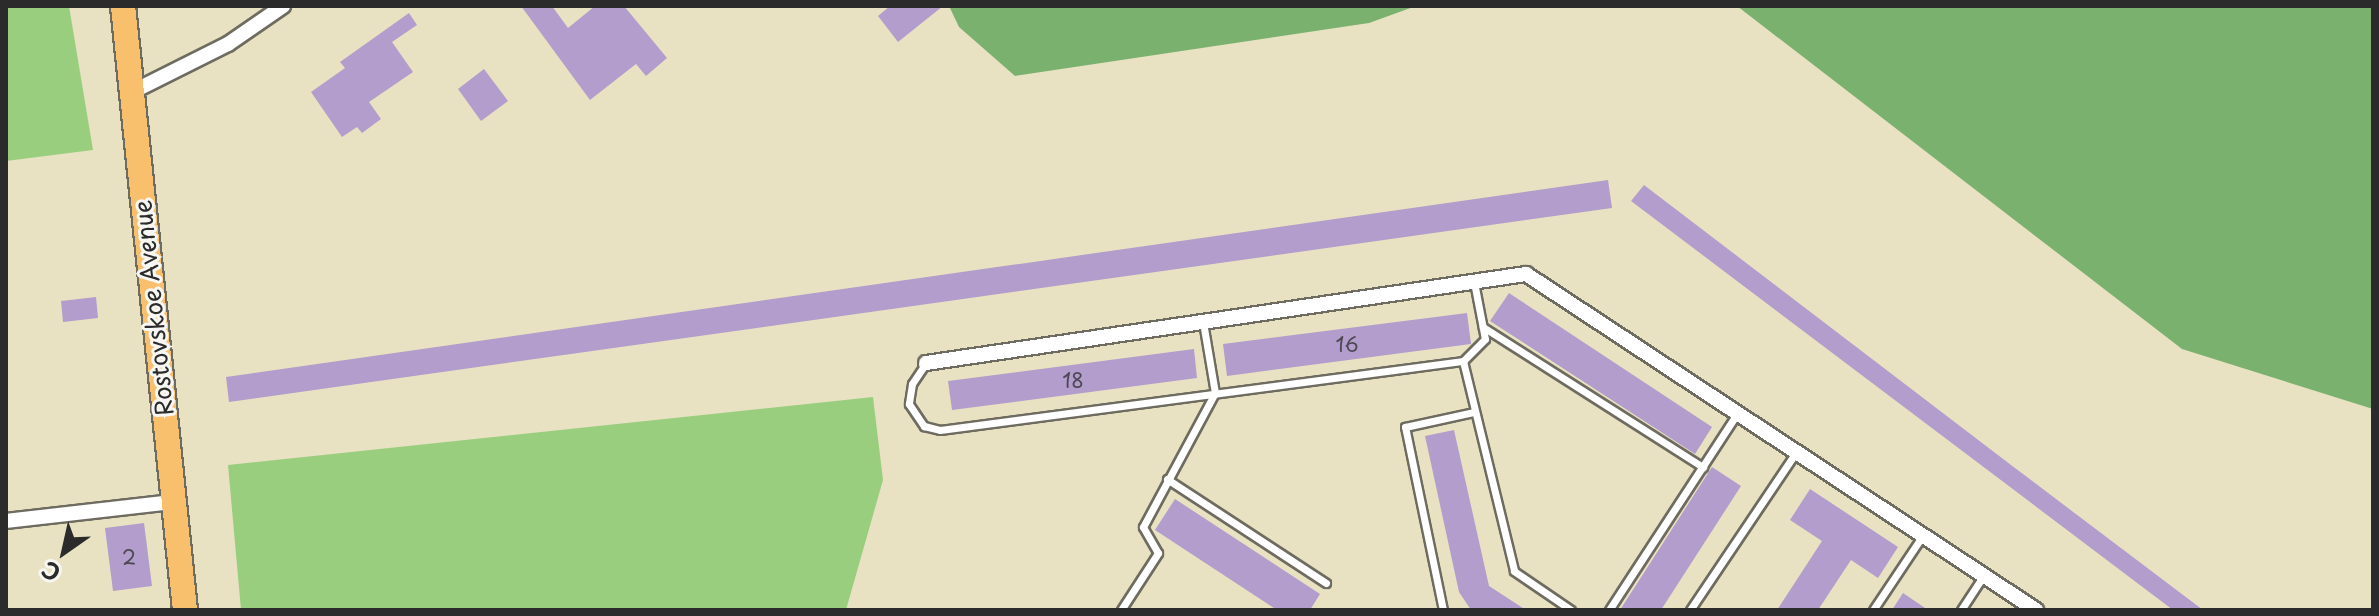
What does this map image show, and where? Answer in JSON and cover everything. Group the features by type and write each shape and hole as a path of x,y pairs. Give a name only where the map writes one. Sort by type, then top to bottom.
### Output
{"main road":[{"name":"Rostovskoe Avenue","path":"123,6 185,610"}],"street":[{"path":"134,91 228,44 283,6"},
{"path":"926,363 1526,274 2036,610"},
{"path":"6,521 172,502"}],"lane":[{"path":"926,363 912,384 909,404 924,426 940,430 1463,361 1485,339 1473,280"},
{"path":"1121,610 1158,553 1143,527 1215,393 1203,322"},
{"path":"1483,327 1703,467"},
{"path":"1463,361 1514,571 1571,610"},
{"path":"1443,610 1405,427 1474,412"},
{"path":"1609,610 1738,413"},
{"path":"1690,610 1796,452"},
{"path":"1167,479 1326,583"},
{"path":"1873,610 1923,535"},
{"path":"1961,610 1984,575"}],"green space":[{"path":"6,6 69,6 93,150 6,161"},
{"path":"949,6 1416,6 1369,23 1015,76 959,27"},
{"path":"1737,6 2373,6 2373,409 2182,349"},
{"path":"873,397 883,480 846,610 241,610 228,465"}],"building":[{"path":"521,6 552,6 568,28 595,6 624,6 667,58 646,76 636,64 590,100"},
{"path":"890,6 943,6 898,42 878,16"},
{"path":"409,13 417,25 392,42 413,72 369,102 381,119 362,133 357,127 342,137 311,92 345,68 340,62"},
{"path":"484,69 508,101 481,121 458,89"},
{"path":"1608,180 1612,208 229,402 226,377"},
{"path":"1644,185 2203,610 2173,610 1631,201"},
{"path":"1509,293 1712,427 1695,454 1490,321"},
{"path":"96,297 98,318 63,322 61,301"},
{"path":"1467,313 1471,344 1227,376 1223,344"},
{"path":"1194,349 1197,378 952,410 948,381"},
{"path":"1454,430 1489,586 1526,610 1471,610 1459,592 1425,436"},
{"path":"1712,467 1741,486 1661,610 1620,610"},
{"path":"1810,489 1898,547 1878,578 1851,560 1818,610 1777,610 1822,541 1790,520"},
{"path":"1175,499 1320,594 1310,610 1277,610 1155,530"},
{"path":"144,523 152,586 113,591 105,528"},
{"path":"1903,593 1928,610 1892,610"}]}
